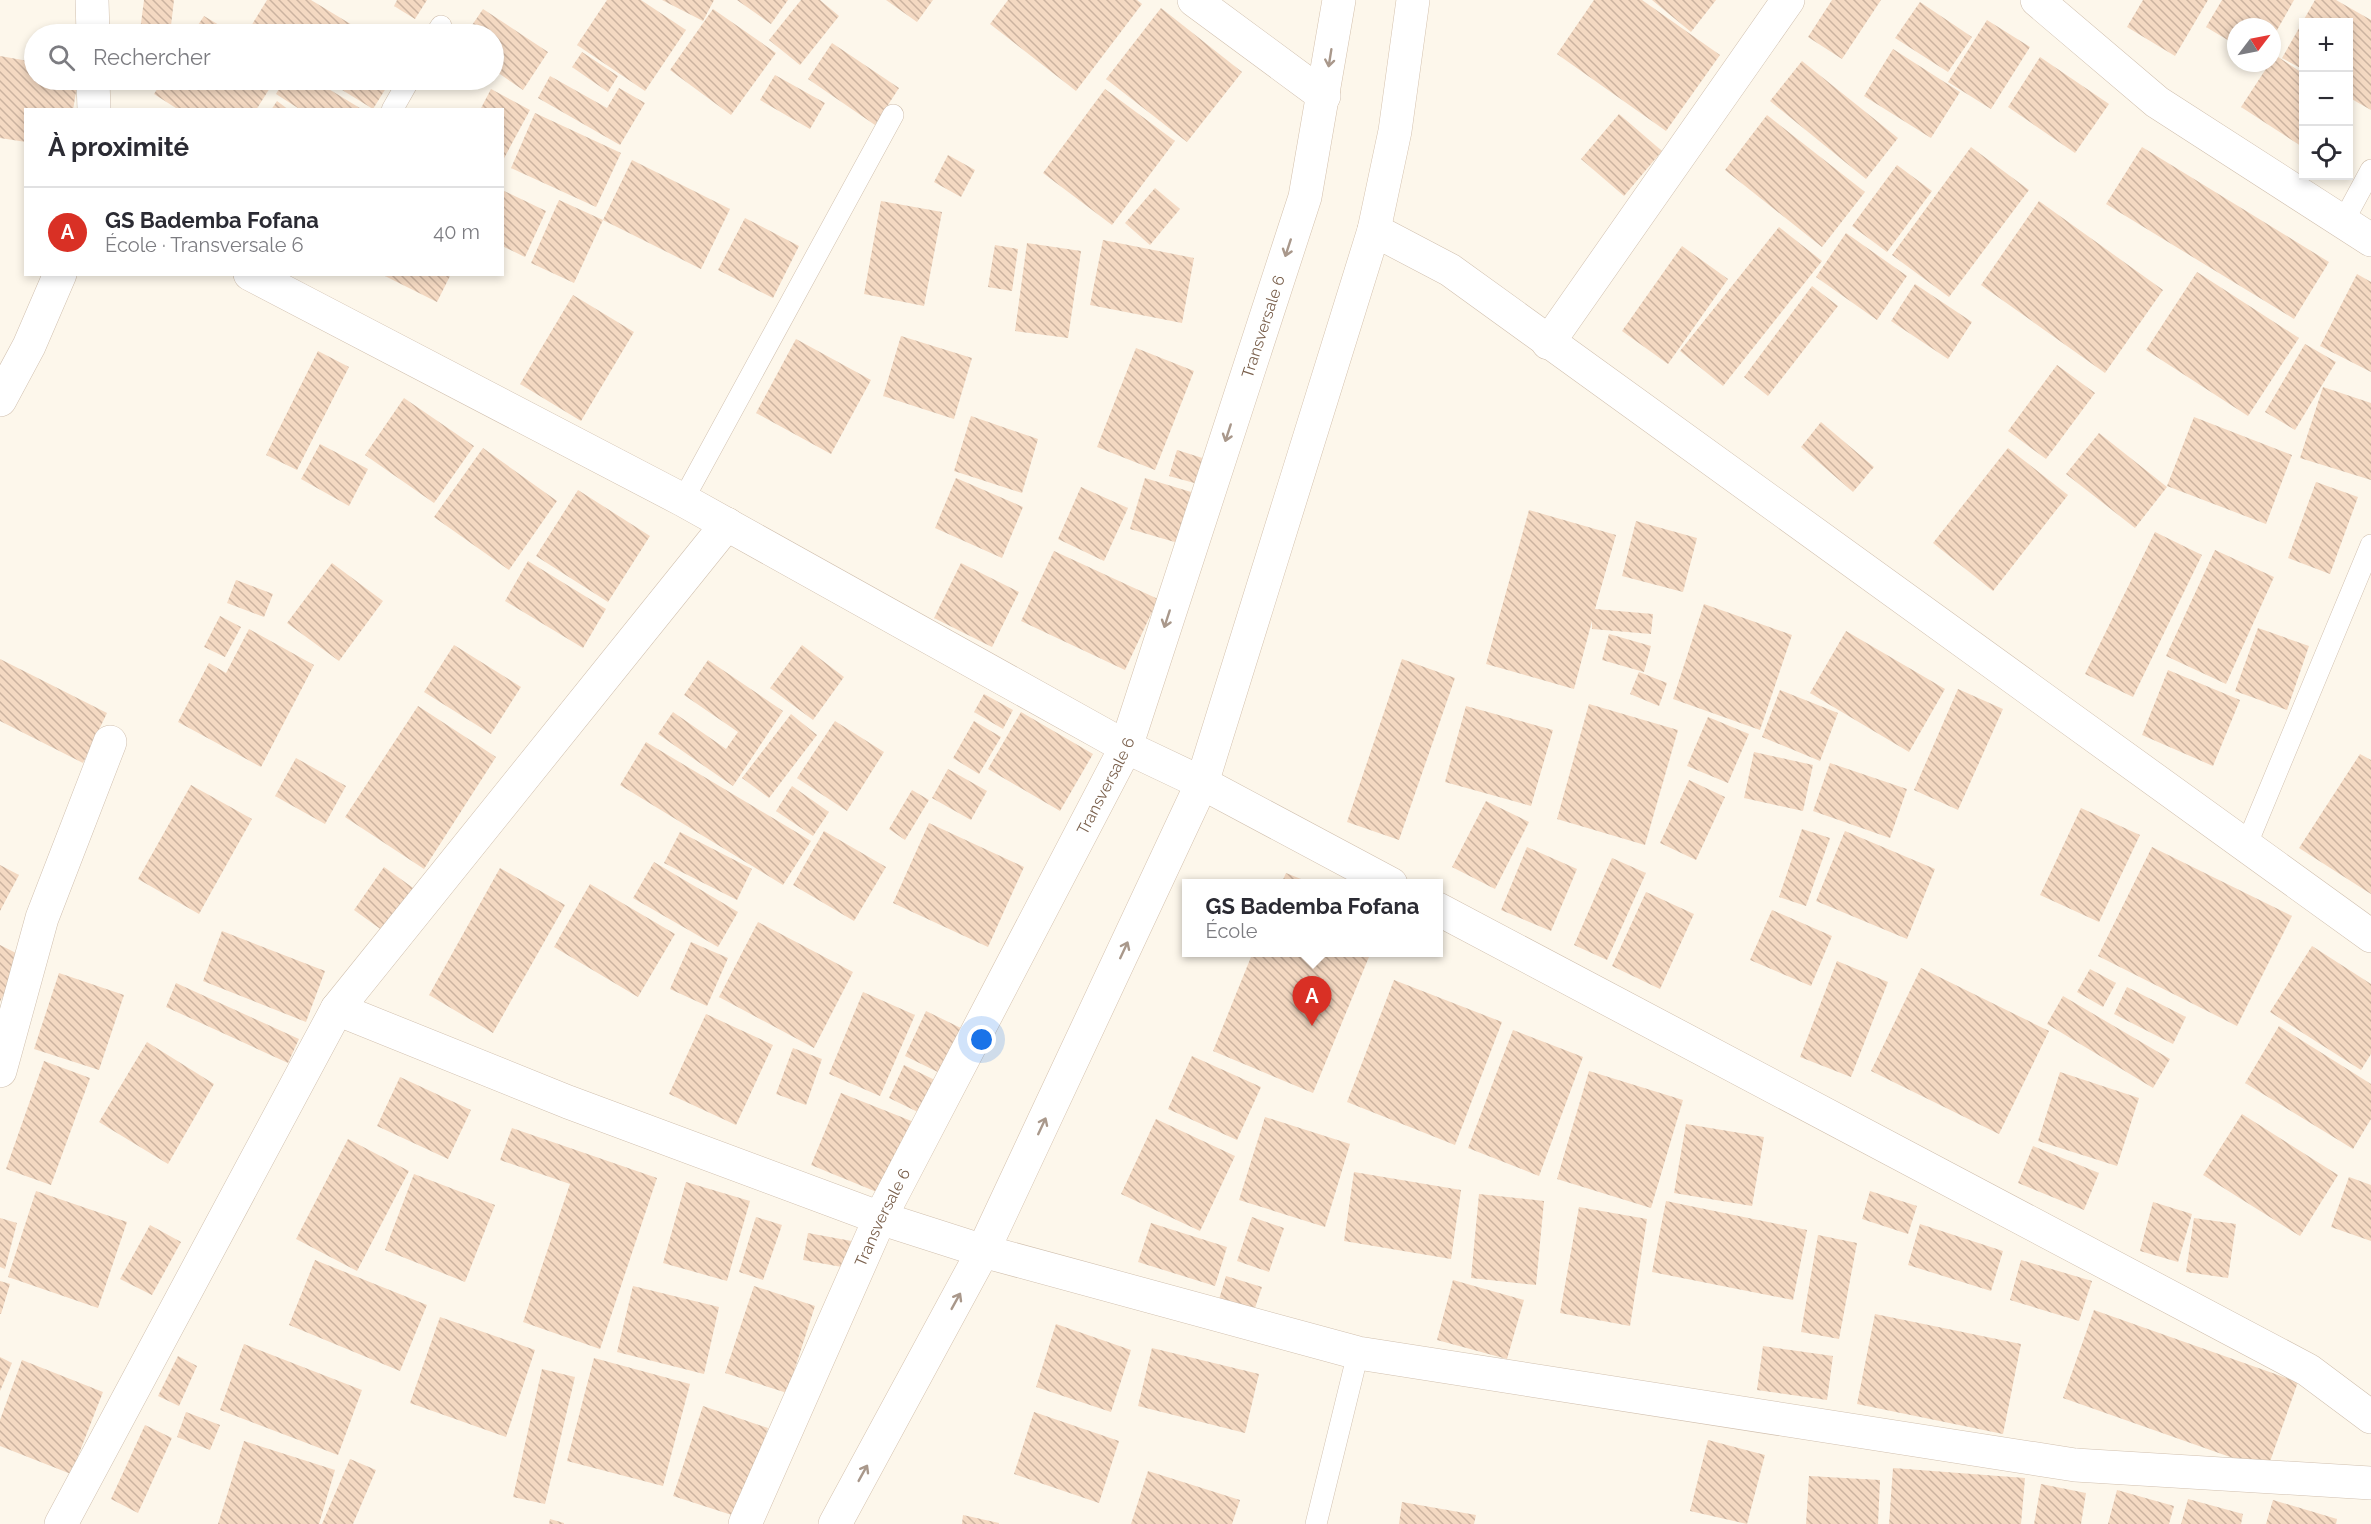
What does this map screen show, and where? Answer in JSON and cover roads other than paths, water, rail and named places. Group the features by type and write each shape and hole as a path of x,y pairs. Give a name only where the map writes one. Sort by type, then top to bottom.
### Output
{"street":[{"path":"92,0 93,24"},
{"path":"1194,0 1324,96"},
{"name":"Transversale 6","path":"745,1524 880,1218 1126,747 1305,197 1339,0"},
{"path":"835,1524 983,1251 1202,783 1374,230 1395,131 1413,0"},
{"path":"1548,343 1788,0"},
{"path":"2037,0 2157,102 2371,240"},
{"path":"93,90 94,108"},
{"path":"1374,230 1450,270 2371,936"},
{"path":"0,400 29,346 59,276"},
{"path":"258,276 291,284 1126,747 1202,783 1382,879"},
{"path":"61,1524 337,1009 727,524"},
{"path":"0,1071 42,918 110,742"},
{"path":"1443,912 2308,1370 2371,1417"},
{"path":"337,1009 568,1102 880,1218 983,1251 1358,1353 2075,1465 2371,1483"}],"lane":[{"path":"393,108 404,90"},
{"path":"682,500 893,115"},
{"path":"2343,222 2371,170"},
{"path":"2246,846 2371,545"},
{"path":"1316,1524 1358,1353"}],"place":[{"name":"GS Bademba Fofana","path":"1312,1026"}]}
